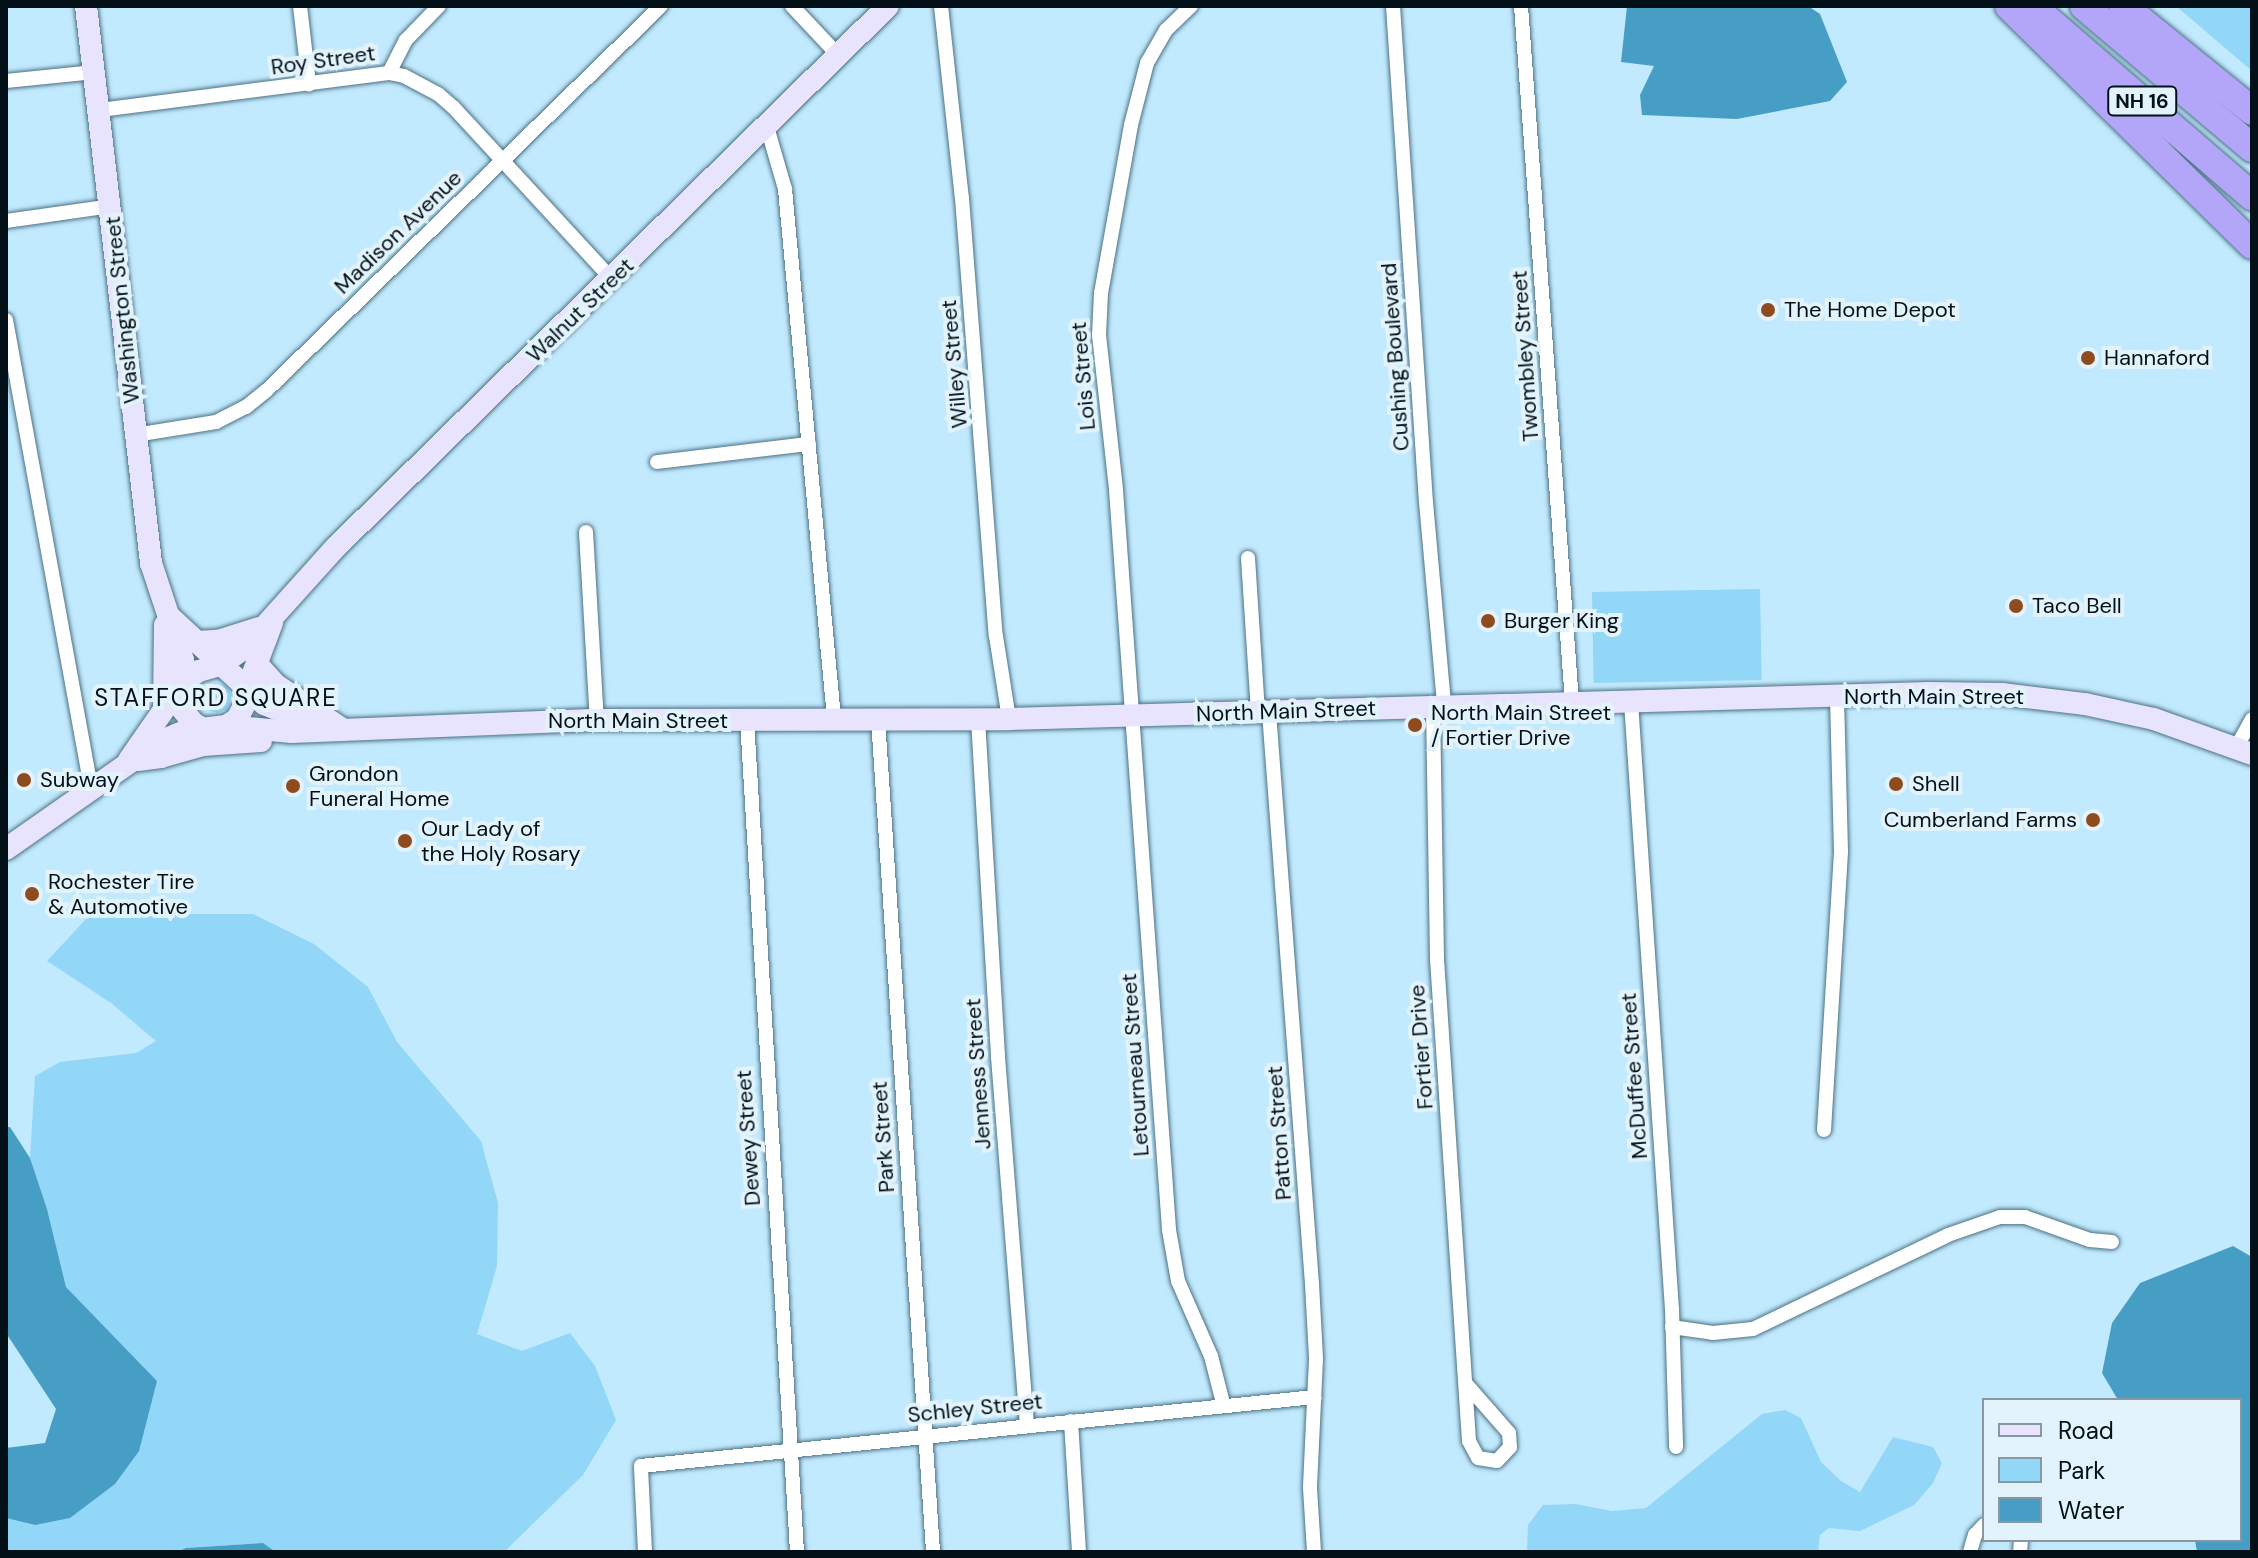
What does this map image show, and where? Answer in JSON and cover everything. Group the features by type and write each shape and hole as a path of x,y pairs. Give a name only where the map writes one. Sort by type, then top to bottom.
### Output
{"highway":[{"path":"2009,6 2252,245"},
{"name":"NH 16","path":"2032,6 2252,196"},
{"name":"NH 16","path":"2084,6 2252,148"},
{"path":"2123,6 2252,111"}],"main road":[{"name":"Washington Street","path":"86,6 151,563 183,660 183,682"},
{"name":"Walnut Street","path":"220,665 245,648 266,621 337,546 888,6"},
{"name":"Washington Street","path":"165,612 220,665"},
{"path":"164,707 165,612"},
{"name":"Walnut Street","path":"247,689 258,665 266,621"},
{"path":"196,642 218,641 266,621"},
{"path":"247,689 242,710 226,726 202,728 193,723 183,710 183,682 199,671 220,665 242,680 264,704 298,718 312,730"},
{"path":"258,665 276,685 341,728"},
{"name":"North Main Street","path":"129,760 183,682"},
{"name":"North Main Street","path":"226,726 292,732 597,720 1009,719 1944,693 2063,700 2154,719 2244,751"},
{"name":"North Main Street","path":"6,849 129,760 159,742 202,728"},
{"name":"North Main Street","path":"129,760 161,757 203,745 291,740 312,730"}],"street":[{"path":"300,6 309,84"},
{"path":"389,73 406,40 439,6"},
{"name":"Madison Avenue","path":"135,435 198,427 246,407 661,6"},
{"path":"792,6 839,56"},
{"name":"Willey Street","path":"941,6 962,198 996,636 1009,719"},
{"name":"Lois Street","path":"1134,714 1099,335 1100,304 1131,125 1147,63 1166,30 1191,6"},
{"name":"Cushing Boulevard","path":"1393,6 1438,705"},
{"name":"Twombley Street","path":"1521,6 1572,702"},
{"path":"6,81 95,72"},
{"name":"Roy Street","path":"100,110 389,73 438,94 504,160 612,279"},
{"path":"767,127 785,189 834,718"},
{"path":"6,221 111,206"},
{"path":"6,320 91,788"},
{"path":"657,462 809,444"},
{"path":"586,532 597,720"},
{"name":"Patton Street","path":"1248,558 1311,1268 1314,1397 1310,1488 1314,1552"},
{"path":"1824,1130 1841,851 1837,696"},
{"name":"McDuffee Street","path":"1631,702 1672,1327 1676,1447"},
{"name":"Fortier Drive","path":"1438,705 1437,959 1470,1447 1484,1461 1497,1461 1507,1453 1509,1433 1467,1385"},
{"name":"Letourneau Street","path":"1134,714 1169,1230 1178,1281 1211,1356 1223,1403"},
{"name":"Park Street","path":"878,719 933,1552"},
{"name":"Jenness Street","path":"978,719 999,1073 1027,1425"},
{"path":"2244,751 2252,719"},
{"name":"Dewey Street","path":"747,720 797,1552"},
{"path":"1672,1327 1713,1333 1753,1329 1948,1235 2000,1217 2025,1217 2090,1240 2112,1242"},
{"name":"Schley Street","path":"645,1552 641,1466 1223,1403 1314,1397"},
{"path":"1071,1421 1079,1552"},
{"path":"1970,1552 1975,1535 1982,1527"}],"green space":[{"path":"2176,6 2252,6 2252,71"},
{"path":"1760,589 1762,680 1594,683 1592,592"},
{"path":"215,683 226,686 232,695 227,709 217,713 202,708 195,700 198,691"},
{"path":"127,907 186,914 253,914 314,944 368,987 397,1042 481,1141 498,1203 497,1266 477,1334 522,1351 570,1333 595,1366 616,1420 583,1475 504,1552 276,1552 263,1543 186,1548 176,1552 6,1552 6,1518 35,1525 157,1381 66,1287 47,1209 30,1158 35,1076 60,1062 136,1053 156,1041 111,1003 47,961 86,919"},
{"path":"1785,1410 1801,1418 1821,1462 1841,1481 1860,1492 1893,1437 1933,1447 1942,1463 1933,1483 1914,1505 1860,1531 1829,1528 1820,1535 1818,1552 1527,1552 1528,1525 1543,1505 1575,1504 1612,1511 1646,1508 1762,1414"}],"water":[{"path":"1627,6 1808,6 1820,14 1847,82 1830,101 1737,119 1642,115 1640,95 1654,66 1621,62"},
{"path":"6,1127 10,1127 30,1158 47,1209 66,1287 157,1381 139,1451 115,1484 70,1518 35,1525 6,1518 6,1448 45,1443 56,1409 6,1333"},
{"path":"2233,1246 2252,1257 2252,1552 2197,1552 2195,1542 2242,1542 2242,1398 2117,1398 2102,1373 2112,1323 2140,1283"},
{"path":"263,1543 276,1552 176,1552 186,1548"}],"place":[{"name":"The Home Depot","path":"1768,310"},
{"name":"Hannaford","path":"2088,358"},
{"name":"Taco Bell","path":"2016,606"},
{"name":"Burger King","path":"1488,621"},
{"name":"North Main Street / Fortier Drive","path":"1415,725"},
{"name":"Subway","path":"24,780"},
{"name":"Shell","path":"1896,784"},
{"name":"Grondon Funeral Home","path":"293,786"},
{"name":"Cumberland Farms","path":"2093,820"},
{"name":"Our Lady of the Holy Rosary","path":"405,841"},
{"name":"Rochester Tire & Automotive","path":"32,894"}],"district":[{"name":"STAFFORD SQUARE","path":"216,698"}]}
